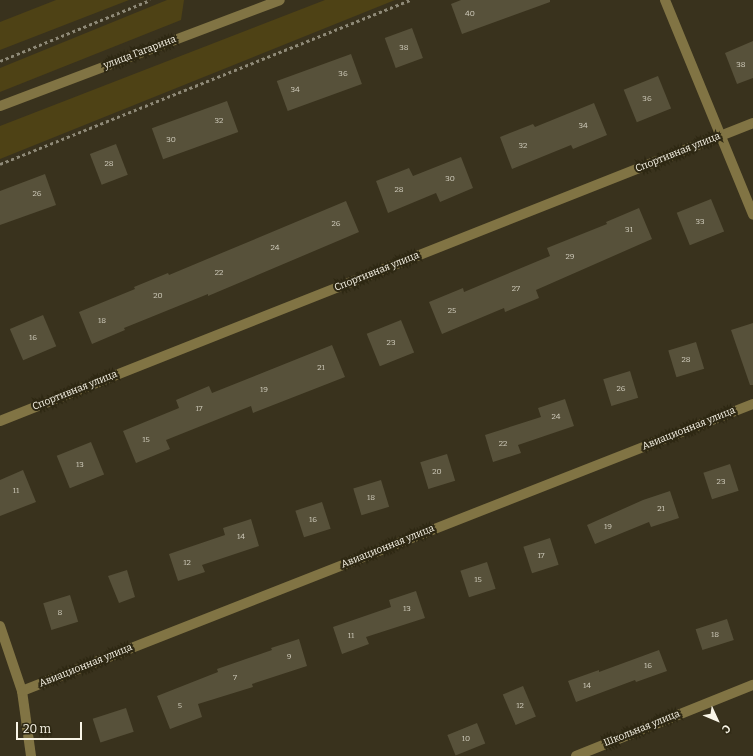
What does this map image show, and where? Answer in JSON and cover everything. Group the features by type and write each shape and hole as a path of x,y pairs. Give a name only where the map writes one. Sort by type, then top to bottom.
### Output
{"street":[{"name":"улица Гагарина","path":"0,106 280,0"},
{"path":"665,0 753,215"},
{"name":"Спортивная улица","path":"0,421 753,123"},
{"name":"Авиационная улица","path":"22,691 753,404"},
{"path":"0,626 22,691 31,756"},
{"name":"Школьная улица","path":"576,756 753,685"}],"path":[{"path":"0,61 150,0"},
{"path":"0,164 410,0"}],"shaded area":[{"path":"56,0 129,0 0,50 0,22"},
{"path":"167,0 184,0 181,20 0,92 0,68"},
{"path":"325,0 395,0 0,159 0,126"}],"building":[{"path":"461,0 550,0 550,2 462,34 451,4"},
{"path":"412,28 423,58 396,68 385,38"},
{"path":"753,41 753,78 737,84 725,53"},
{"path":"351,54 362,84 288,111 277,81"},
{"path":"658,76 671,108 637,122 624,90"},
{"path":"227,101 238,132 163,159 152,128"},
{"path":"594,103 607,135 573,149 571,145 512,169 500,137 533,124 535,127"},
{"path":"116,144 128,175 102,185 90,154"},
{"path":"461,157 473,188 440,202 436,193 388,213 376,181 409,168 413,176"},
{"path":"45,174 56,205 0,225 0,191"},
{"path":"711,199 724,231 690,245 677,213"},
{"path":"346,201 359,232 208,296 208,294 124,328 125,330 92,344 79,312 135,289 134,287 168,273 169,275"},
{"path":"639,208 652,239 536,290 539,298 505,312 504,308 442,334 429,302 463,288 464,292 550,256 547,248 607,224 606,222"},
{"path":"43,315 56,346 23,360 10,329"},
{"path":"401,320 414,352 380,366 367,334"},
{"path":"753,323 753,385 750,385 731,330"},
{"path":"696,342 704,369 676,377 668,350"},
{"path":"332,345 345,377 253,413 251,406 166,440 170,449 136,463 123,431 179,408 176,400 209,386 212,393"},
{"path":"630,371 638,398 611,406 603,379"},
{"path":"565,399 574,426 518,445 521,453 493,462 485,435 541,417 538,408"},
{"path":"91,442 104,474 70,488 57,456"},
{"path":"447,454 455,481 428,489 420,462"},
{"path":"730,464 739,491 712,499 703,473"},
{"path":"23,470 36,502 0,516 0,480"},
{"path":"381,480 389,507 361,515 353,488"},
{"path":"670,491 679,518 651,527 649,522 595,544 587,525 643,500"},
{"path":"322,502 331,529 304,537 295,511"},
{"path":"251,519 259,546 202,565 205,572 178,581 169,554 225,535 223,528"},
{"path":"550,538 559,565 532,573 523,547"},
{"path":"487,562 496,589 469,597 460,571"},
{"path":"127,570 135,597 119,603 108,576"},
{"path":"416,591 425,618 366,637 369,644 342,654 333,627 391,607 389,600"},
{"path":"70,595 78,622 51,630 43,603"},
{"path":"727,619 734,640 702,650 696,629"},
{"path":"299,639 307,666 252,684 253,687 198,704 202,717 170,729 157,696 218,672 217,669"},
{"path":"659,650 667,671 636,682 635,680 576,702 568,681 599,670 599,672"},
{"path":"523,686 536,716 516,725 503,695"},
{"path":"126,708 134,732 100,743 93,719"},
{"path":"477,723 485,743 456,755 447,735"}]}
